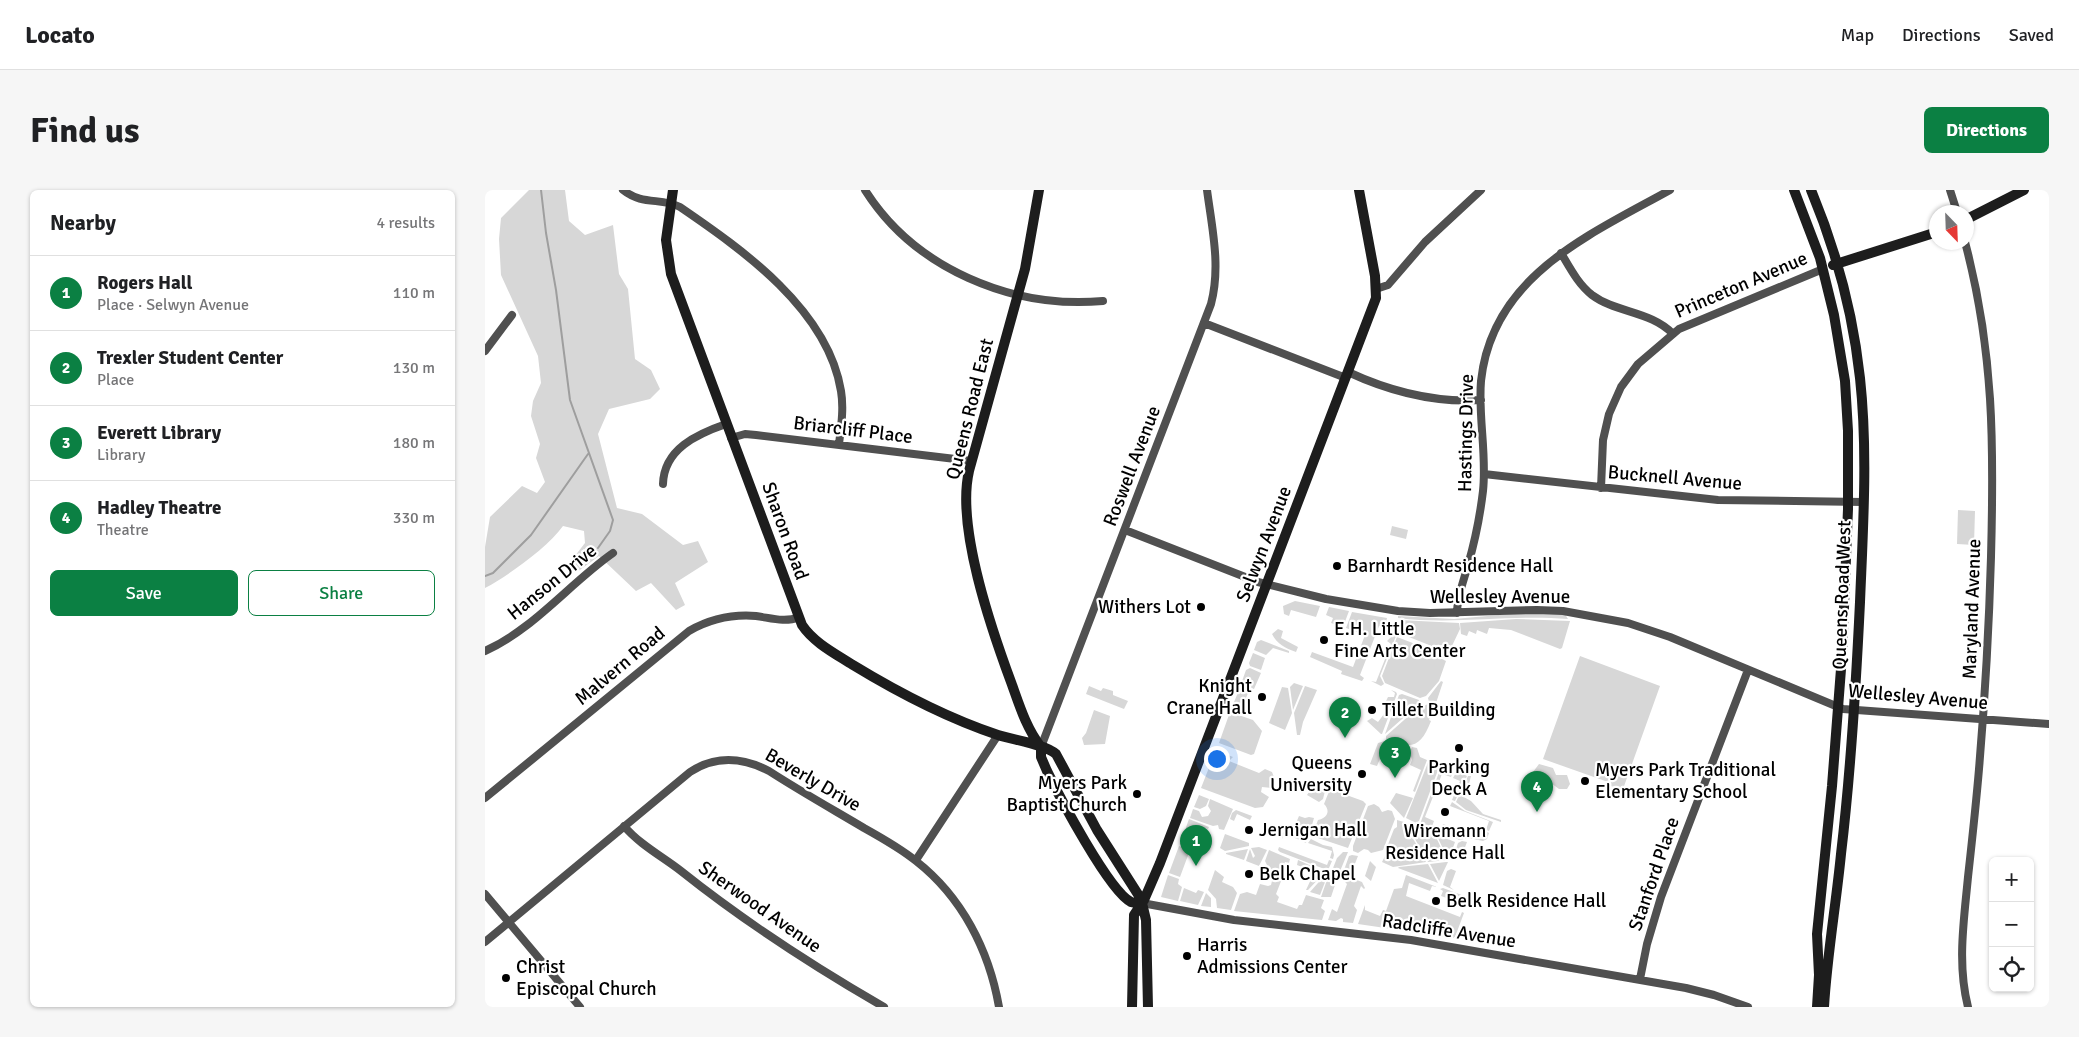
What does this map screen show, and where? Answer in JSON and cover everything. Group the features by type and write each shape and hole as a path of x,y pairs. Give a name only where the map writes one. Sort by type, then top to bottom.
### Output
{"street":[{"path":"623,190 639,200 671,203 681,206 758,263 787,293 807,317 830,357 840,383 842,409 839,444"},
{"name":"Sharon Road","path":"673,190 666,240 670,270 731,438 799,618 805,629 817,640 877,680 934,710 998,736 1041,747"},
{"path":"865,190 894,227 930,258 969,279 1018,294 1063,302 1103,301"},
{"name":"Queens Road East","path":"1039,190 1029,248 1018,294 967,482 967,509 969,535 981,586 999,647 1030,730 1041,747"},
{"name":"Roswell Avenue","path":"1041,747 1213,296 1216,256 1207,190"},
{"name":"Selwyn Avenue","path":"1132,932 1134,913 1143,904 1160,863 1374,302 1377,289 1359,190"},
{"path":"1377,289 1389,285 1425,242 1481,190"},
{"name":"Hastings Drive","path":"1457,613 1479,522 1484,474 1481,400 1485,357 1501,318 1528,282 1561,253 1669,190"},
{"name":"Queens Road West","path":"1794,190 1823,269 1836,324 1845,381 1848,436 1848,502 1839,708 1817,934 1819,975 1817,1007"},
{"name":"Queens Road West","path":"1811,190 1838,263 1850,313 1860,378 1863,426 1863,502 1854,710 1825,1007"},
{"path":"1950,190 1955,205"},
{"path":"1974,215 2024,190"},
{"name":"Princeton Avenue","path":"1601,488 1604,436 1615,397 1638,364 1682,327 1838,263 1929,235"},
{"name":"Maryland Avenue","path":"1967,250 1985,335 1993,425 1991,575 1983,720 1961,947 1967,1007"},
{"path":"1561,253 1578,280 1594,296 1657,322 1673,334"},
{"path":"485,351 512,315"},
{"path":"1204,323 1347,375 1409,395 1443,399 1481,400"},
{"path":"663,484 666,466 681,447 697,436 726,424"},
{"name":"Briarcliff Place","path":"731,438 750,434 972,461"},
{"name":"Bucknell Avenue","path":"1484,474 1718,500 1863,502"},
{"name":"Wellesley Avenue","path":"1125,530 1267,585 1327,599 1398,611 1457,613 1545,610 1597,616 1653,630 1839,708 2049,724"},
{"name":"Hanson Drive","path":"485,651 520,630 613,553"},
{"name":"Malvern Road","path":"485,798 689,631 712,620 732,616 755,616 786,620 799,618"},
{"name":"Stanford Place","path":"1640,979 1647,944 1661,897 1748,670"},
{"path":"916,860 998,736"},
{"path":"1133,1007 1132,932 1127,911 1115,886 1054,786 1042,759 1041,747 1052,751 1057,757 1093,823 1138,892 1143,904 1146,920 1148,1007"},
{"name":"Beverly Drive","path":"485,942 694,769 714,761 735,759 750,762 769,771 916,860 945,888 972,927 987,960 999,1007"},
{"name":"Sherwood Avenue","path":"624,826 741,916 799,956 884,1007"},
{"path":"1115,886 1130,901 1143,904"},
{"path":"485,894 580,1007"},
{"name":"Radcliffe Avenue","path":"1143,904 1221,918 1411,940 1694,989 1748,1007"}],"shaded area":[{"path":"529,190 565,190 569,221 585,235 613,225 619,274 628,289 635,359 651,370 660,389 650,399 609,409 598,434 617,508 642,514 683,545 698,541 708,562 675,583 685,605 676,610 651,583 636,591 599,556 577,572 571,561 585,543 584,531 563,526 527,560 485,588 485,547 490,517 522,486 537,493 545,482 536,458 540,444 531,416 533,401 541,383 538,356 501,275 499,239 501,218"},
{"path":"1958,510 1975,511 1974,545 1957,544"},
{"path":"1392,526 1408,530 1406,539 1390,535"},
{"path":"1295,601 1320,606 1316,617 1291,610 1289,616 1284,614 1283,606"},
{"path":"1329,607 1349,611 1343,627 1331,623 1333,618 1326,615"},
{"path":"1352,612 1387,618 1385,627 1379,626 1360,675 1364,678 1362,681 1341,674 1342,671 1310,657 1312,652 1353,667 1365,635 1346,628"},
{"path":"1521,613 1565,614 1568,619 1419,620 1398,618 1398,616 1454,619"},
{"path":"1516,619 1570,621 1562,648 1560,649 1511,630 1489,628 1487,634 1477,630 1476,634 1469,631 1467,636 1461,634 1460,623"},
{"path":"1399,620 1459,623 1460,629 1451,648 1443,645 1434,647 1399,633"},
{"path":"1278,629 1283,631 1281,638 1298,647 1296,652 1276,640 1272,634"},
{"path":"1393,635 1396,636 1380,676 1384,684 1381,686 1371,681 1376,682 1391,644 1387,641"},
{"path":"1397,637 1431,650 1438,657 1446,661 1439,681 1426,696 1420,698 1385,683 1382,676"},
{"path":"1261,640 1289,651 1289,653 1273,648 1266,655 1254,650 1257,642"},
{"path":"1253,653 1265,658 1261,670 1250,666 1249,663"},
{"path":"1580,656 1660,686 1623,789 1610,786 1608,782 1543,759"},
{"path":"1250,668 1261,673 1254,689 1241,684 1246,670"},
{"path":"1441,681 1443,682 1436,703 1429,702 1428,698"},
{"path":"1294,683 1303,686 1293,710 1290,687"},
{"path":"1089,686 1101,691 1103,688 1113,691 1113,695 1128,701 1124,709 1086,694"},
{"path":"1305,686 1317,690 1303,722 1300,735 1297,735 1294,713"},
{"path":"1282,687 1288,688 1292,713 1285,730 1269,723"},
{"path":"1239,690 1248,693 1240,713 1234,711 1232,707"},
{"path":"1391,690 1397,694 1381,734 1367,721 1372,718 1378,722 1390,706 1385,703 1388,697 1394,697 1395,693"},
{"path":"1402,694 1419,700 1419,704 1385,734 1399,695"},
{"path":"1428,704 1434,706 1429,720 1431,721 1419,741 1409,745 1386,739 1386,736 1421,705"},
{"path":"1094,710 1110,716 1105,744 1084,745 1082,738 1086,733"},
{"path":"1230,712 1253,720 1262,731 1254,754 1251,755 1219,743"},
{"path":"1385,741 1406,749 1407,754 1404,763 1382,754 1377,766 1370,764 1378,743"},
{"path":"1412,747 1417,748 1420,757 1427,760 1415,792 1413,791 1421,770 1410,765"},
{"path":"1220,752 1233,757 1229,761 1259,773 1265,769 1272,772 1275,780 1272,788 1262,787 1261,792 1269,797 1263,807 1255,808 1201,788 1214,755 1218,756"},
{"path":"1429,760 1438,764 1438,770 1419,821 1416,823 1406,818"},
{"path":"1539,764 1553,768 1556,775 1567,775 1570,784 1567,789 1559,789 1551,783 1538,782 1533,772"},
{"path":"1443,766 1452,769 1453,772 1451,777 1442,774 1425,817 1434,821 1431,829 1420,824"},
{"path":"1457,771 1467,776 1455,801 1452,800 1460,781 1453,778"},
{"path":"1468,776 1471,776 1469,784 1462,796 1471,801 1483,814 1501,820 1501,822 1466,810 1456,802"},
{"path":"1313,786 1325,791 1323,799 1319,802 1307,795"},
{"path":"1330,789 1363,801 1366,804 1348,848 1312,836 1318,820 1324,818 1328,812 1324,804"},
{"path":"1396,793 1413,798 1404,818 1390,803"},
{"path":"1199,795 1209,799 1206,806 1200,809 1194,807"},
{"path":"1210,799 1233,809 1224,830 1219,829 1218,825 1213,826 1190,818 1193,809 1199,811 1202,817 1208,816 1211,811 1208,806"},
{"path":"1452,802 1465,811 1493,822 1489,831 1486,830 1489,821 1450,806"},
{"path":"1374,804 1382,812 1392,811 1395,819 1383,850 1371,853 1364,849 1358,853 1353,851 1353,846 1368,806"},
{"path":"1236,810 1252,816 1250,820 1237,814 1234,821 1230,819 1232,813"},
{"path":"1299,816 1314,818 1310,832 1297,827 1296,823"},
{"path":"1189,819 1209,827 1208,829 1199,826 1191,848 1180,844"},
{"path":"1397,820 1404,822 1426,862 1393,867 1382,862 1388,850 1387,847 1394,829 1397,827"},
{"path":"1406,823 1434,833 1447,860 1428,862"},
{"path":"1443,824 1482,839 1485,831 1489,833 1487,839 1483,841 1469,838 1459,840 1447,833 1440,832"},
{"path":"1286,830 1307,837 1306,843 1284,833 1282,839 1282,836 1278,837"},
{"path":"1225,834 1249,843 1249,846 1225,851 1220,848"},
{"path":"1436,834 1455,842 1449,859 1448,859"},
{"path":"1311,839 1332,847 1333,859 1330,858 1332,851 1308,843"},
{"path":"1462,841 1467,842 1461,858 1454,855 1458,843"},
{"path":"1179,846 1190,850 1180,877 1169,873"},
{"path":"1259,847 1267,850 1259,866 1246,861 1250,849 1253,858 1255,856 1251,848"},
{"path":"1279,847 1327,865 1329,860 1332,861 1327,870 1280,852 1278,850"},
{"path":"1248,849 1244,860 1226,854 1226,853"},
{"path":"1269,850 1290,859 1289,863 1285,862 1282,869 1285,871 1276,894 1279,897 1277,902 1297,909 1299,905 1302,905 1306,895 1324,900 1321,908 1325,911 1322,920 1234,911 1240,894 1247,892 1256,895 1260,884 1271,885 1273,877 1265,861"},
{"path":"1343,852 1348,852 1338,876 1331,873 1337,858"},
{"path":"1349,856 1358,856 1352,871 1344,870"},
{"path":"1298,860 1325,872 1308,890 1306,890 1313,875 1310,870 1297,865"},
{"path":"1370,861 1376,867 1371,881 1365,876"},
{"path":"1448,862 1439,881 1430,864"},
{"path":"1428,864 1438,883 1398,868 1399,867"},
{"path":"1451,869 1456,871 1450,887 1454,890 1443,885 1447,871"},
{"path":"1215,870 1224,877 1222,882 1233,887 1237,893 1231,910 1217,908 1216,899 1208,890"},
{"path":"1168,875 1179,879 1178,884 1182,887 1178,901 1161,897"},
{"path":"1325,875 1327,877 1320,895 1310,892"},
{"path":"1406,875 1437,887 1432,886 1430,891 1409,883 1406,896 1460,917 1462,912 1464,913 1455,937 1358,924 1365,905 1365,910 1380,916 1383,910 1386,911 1394,889 1402,888"},
{"path":"1328,877 1337,879 1331,897 1321,897"},
{"path":"1349,877 1362,882 1365,888 1361,886 1354,906 1357,910 1353,923 1343,922 1341,918 1336,921 1328,920 1332,909 1337,912 1347,884 1343,880"},
{"path":"1184,888 1196,893 1198,890 1204,892 1198,905 1180,901"},
{"path":"1443,888 1467,897 1469,900 1467,905 1441,896 1443,891 1440,889"},
{"path":"1206,893 1211,898 1211,907 1201,906"}],"waterway":[{"path":"541,190 570,400 613,520 610,531 598,548"},
{"path":"485,576 493,573 531,535 588,454"}],"place":[{"name":"Barnhardt Residence Hall","path":"1337,566"},
{"name":"Withers Lot","path":"1201,607"},
{"name":"E.H. Little Fine Arts Center","path":"1324,640"},
{"name":"Knight Crane Hall","path":"1262,697"},
{"name":"Tillet Building","path":"1372,710"},
{"name":"Trexler Student Center","path":"1345,738"},
{"name":"Parking Deck A","path":"1459,748"},
{"name":"Queens University","path":"1362,774"},
{"name":"Everett Library","path":"1395,778"},
{"name":"Myers Park Traditional Elementary School","path":"1585,781"},
{"name":"Myers Park Baptist Church","path":"1137,794"},
{"name":"Wiremann Residence Hall","path":"1445,812"},
{"name":"Hadley Theatre","path":"1537,812"},
{"name":"Jernigan Hall","path":"1249,830"},
{"name":"Rogers Hall","path":"1196,866"},
{"name":"Belk Chapel","path":"1249,874"},
{"name":"Belk Residence Hall","path":"1436,901"},
{"name":"Harris Admissions Center","path":"1187,956"},
{"name":"Christ Episcopal Church","path":"506,978"}]}
